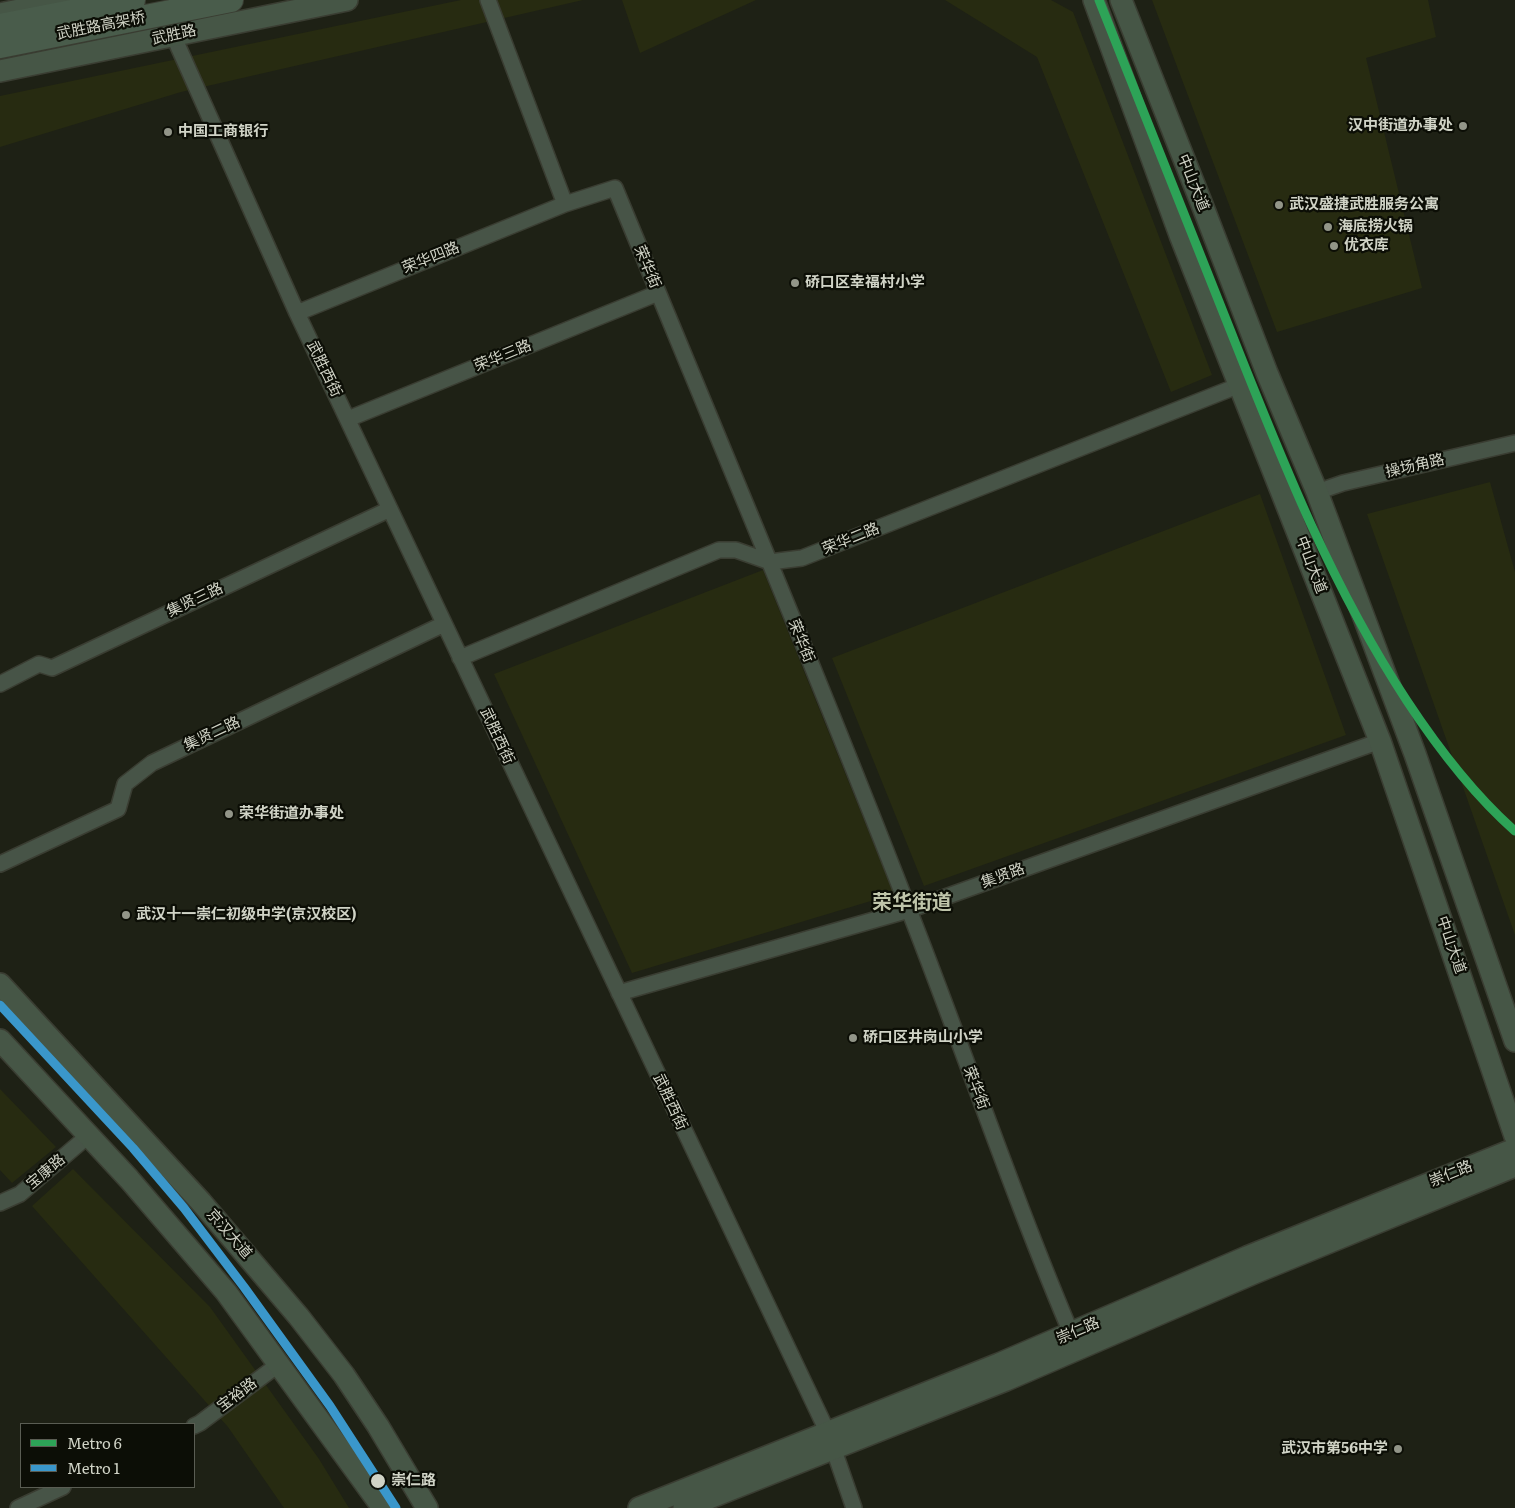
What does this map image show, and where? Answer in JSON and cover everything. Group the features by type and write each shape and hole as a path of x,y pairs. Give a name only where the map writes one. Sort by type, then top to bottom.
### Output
{"main road":[{"path":"0,14 67,0"},
{"name":"武胜路高架桥","path":"0,26 133,0"},
{"name":"武胜路高架桥","path":"0,46 231,0"},
{"name":"武胜路","path":"0,71 347,0"},
{"name":"中山大道","path":"1094,0 1180,236 1380,741 1515,1136"},
{"name":"中山大道","path":"1121,0 1203,207 1266,374 1316,492 1415,754 1515,1041"},
{"name":"京汉大道","path":"0,984 195,1195 299,1317 344,1375 378,1426 427,1508"},
{"path":"0,1040 129,1179 226,1292 383,1508"},
{"name":"崇仁路","path":"1074,1341 1247,1257 1515,1148"},
{"name":"崇仁路","path":"684,1508 999,1364 1074,1341 1254,1272 1515,1166"},
{"name":"崇仁路","path":"638,1508 831,1441"}],"street":[{"path":"488,0 565,204"},
{"name":"武胜西街","path":"173,36 297,313 831,1441 854,1508"},
{"name":"荣华街","path":"565,204 615,188 770,562 909,910 1037,1249 1074,1341"},
{"name":"荣华四路","path":"297,313 565,204"},
{"name":"荣华三路","path":"348,420 658,293"},
{"name":"荣华二路","path":"460,658 719,550 736,550 770,562 802,558 1240,385"},
{"name":"操场角路","path":"1316,492 1342,484 1515,443"},
{"name":"集贤三路","path":"0,684 39,664 52,668 390,509"},
{"name":"集贤二路","path":"0,864 118,809 125,784 152,763 444,624"},
{"name":"集贤路","path":"619,994 909,910 1380,741"},
{"name":"宝康路","path":"0,1203 20,1194 89,1135"},
{"name":"宝裕路","path":"195,1426 279,1364"},
{"path":"18,1508 61,1488"}],"shaded area":[{"path":"461,0 583,0 181,92 0,147 0,96"},
{"path":"622,0 756,0 640,53"},
{"path":"945,0 1051,0 1073,12 1212,375 1171,392 1037,57"},
{"path":"1152,0 1428,0 1436,37 1366,58 1422,288 1277,332"},
{"path":"1490,482 1515,572 1515,935 1367,514"},
{"path":"1260,494 1346,735 924,886 832,658"},
{"path":"763,570 894,894 632,973 494,674"},
{"path":"0,1089 56,1147 12,1183 0,1170"},
{"path":"73,1169 210,1307 319,1459 349,1508 284,1508 228,1427 32,1206"}],"metro line":[{"name":"6","path":"1099,0 1271,431 1332,569 1380,658 1419,719 1471,786 1515,831"},
{"name":"1","path":"0,1005 133,1148 184,1208 330,1406 396,1508"}],"place":[{"name":"汉中街道办事处","path":"1463,126"},
{"name":"中国工商银行","path":"168,132"},
{"name":"武汉盛捷武胜服务公寓","path":"1279,205"},
{"name":"海底捞火锅","path":"1328,227"},
{"name":"优衣库","path":"1334,246"},
{"name":"硚口区幸福村小学","path":"795,283"},
{"name":"荣华街道办事处","path":"229,814"},
{"name":"武汉十一崇仁初级中学(京汉校区)","path":"126,915"},
{"name":"硚口区井岗山小学","path":"853,1038"},
{"name":"武汉市第56中学","path":"1398,1449"},
{"name":"崇仁路","path":"378,1481"}],"district":[{"name":"荣华街道","path":"912,903"}]}
